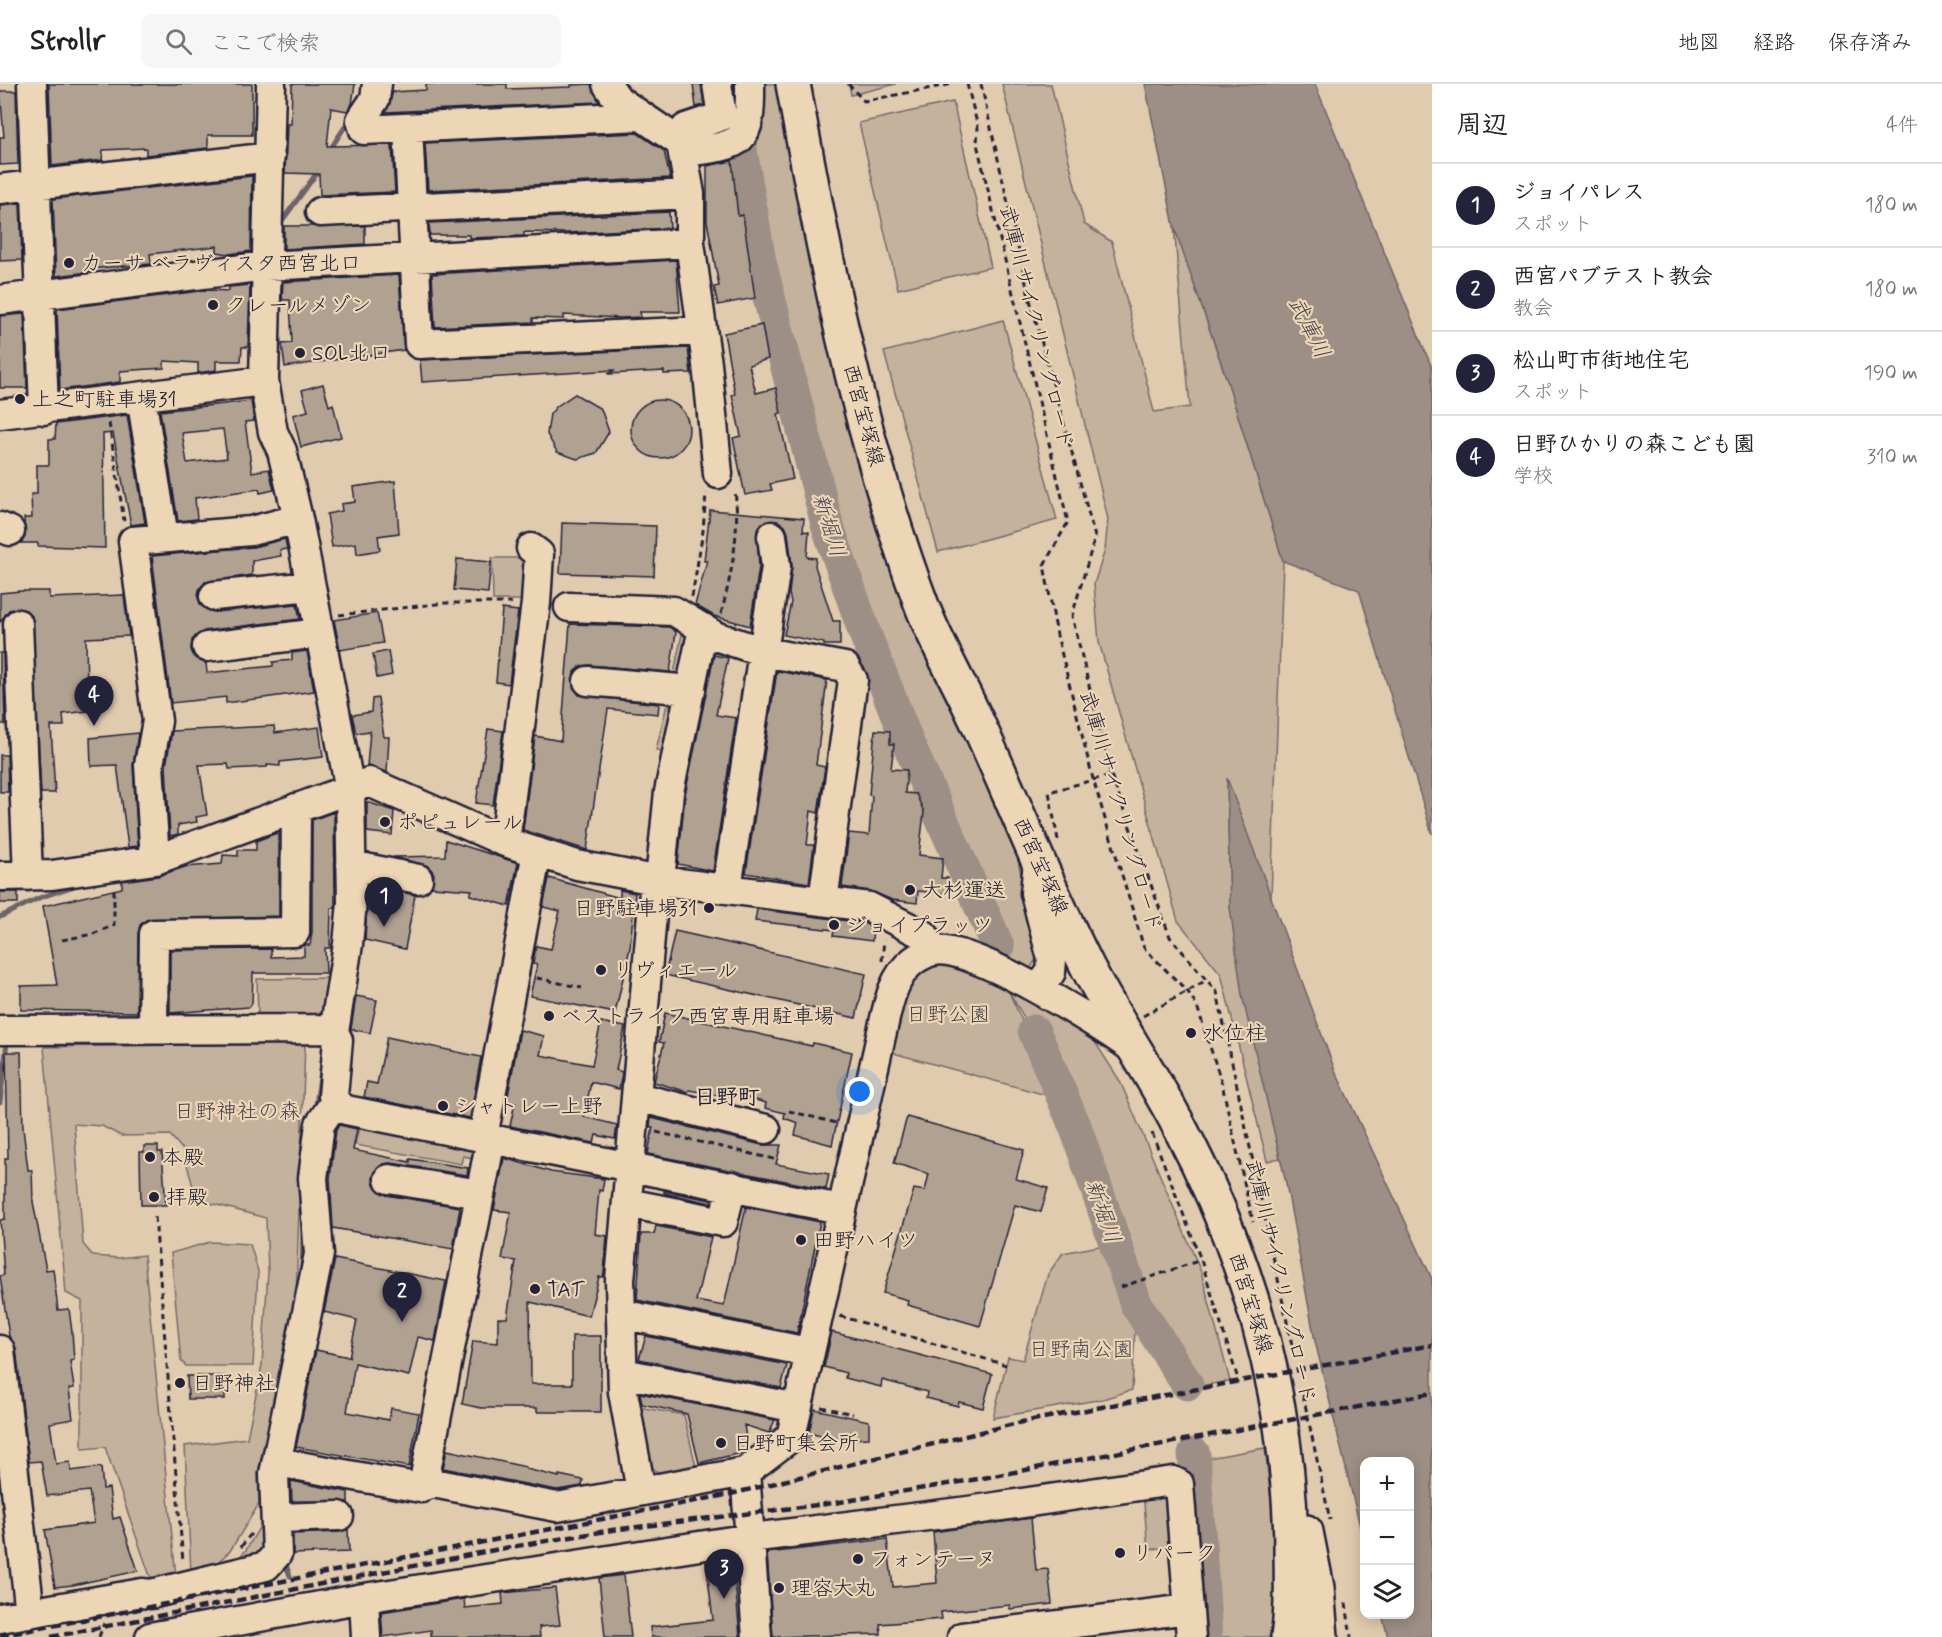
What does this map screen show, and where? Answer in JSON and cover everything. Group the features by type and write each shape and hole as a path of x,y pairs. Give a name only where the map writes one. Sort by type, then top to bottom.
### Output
{"main road":[{"name":"西宮宝塚線","path":"793,84 808,167 866,434 923,608 978,722 1049,853 1088,968 1131,1047 1178,1122 1216,1199 1282,1360 1291,1513 1288,1637"},
{"path":"1282,1360 1317,1588 1322,1637"}],"street":[{"path":"32,84 44,410"},
{"path":"271,84 264,381 273,432 282,451 298,519 351,790 348,944 334,1032 338,1040 333,1090 336,1102 346,1110 840,1209"},
{"path":"377,84 375,99 362,120 364,130 640,116"},
{"path":"607,84 618,100 682,147 726,147 748,130 750,84"},
{"path":"717,84 722,116 686,129 682,147 690,194 690,243 718,474"},
{"path":"408,128 419,344 702,331"},
{"path":"0,189 270,157"},
{"path":"320,212 690,194"},
{"path":"0,300 266,267 690,243"},
{"path":"0,414 264,381"},
{"path":"141,397 164,537"},
{"path":"155,860 149,765 157,722 133,541 251,531 298,519"},
{"path":"727,888 764,651 765,627 776,567 772,536"},
{"path":"505,842 536,603 539,554 531,548"},
{"path":"214,596 310,586"},
{"path":"569,608 674,611 702,628 764,651 845,667 853,680 823,901"},
{"path":"18,624 14,876 52,875 155,860 369,782 505,842 577,865 657,880 869,907 924,935 934,950"},
{"path":"207,647 318,626"},
{"path":"641,1491 623,1392 621,1280 657,880 669,792 702,628"},
{"path":"588,681 691,690"},
{"path":"153,1029 154,934 295,932 296,808"},
{"path":"428,1482 425,1476 480,1194 487,1138 537,852"},
{"path":"1039,988 1051,972 1052,959 1035,893 1049,853"},
{"path":"351,865 418,879"},
{"path":"428,1482 557,1507 745,1472 791,1437 840,1209 893,988 912,961 934,950 959,954 1039,988 1093,1020 1131,1047"},
{"path":"0,1030 326,1029 334,1032"},
{"path":"636,1097 766,1129"},
{"path":"0,1618 142,1593 152,1594 266,1566 276,1554 277,1520 274,1474 319,1254 313,1178 321,1124 336,1102"},
{"path":"389,1179 480,1194"},
{"path":"627,1203 723,1222 732,1186"},
{"path":"621,1314 808,1352"},
{"path":"1,1364 30,1612"},
{"path":"622,1373 798,1405"},
{"path":"276,1462 421,1488 428,1482"},
{"path":"745,1472 758,1637"},
{"path":"150,1637 364,1598 751,1538 968,1511 1173,1481 1179,1484 1190,1623 962,1637"},
{"path":"277,1520 339,1515"},
{"path":"364,1598 366,1637"}],"path":[{"path":"848,84 864,101 953,84"},
{"name":"武庫川サイクリングロード","path":"967,84 978,127 977,144 1068,522 1044,565 1056,634 1093,779 1144,948 1188,992 1197,1006 1222,1084 1255,1232"},
{"path":"981,84 1029,296 1095,537 1071,616 1111,775 1170,937 1217,992 1282,1360"},
{"path":"105,402 125,532 133,541"},
{"path":"718,474 734,482 738,513 728,585 702,628 703,531 707,479 718,474"},
{"path":"318,626 445,603 536,603"},
{"path":"1043,794 1111,775"},
{"path":"1049,792 1049,853"},
{"path":"62,940 93,934 114,925 113,866"},
{"path":"515,974 582,988"},
{"path":"1147,1014 1207,980"},
{"path":"789,1111 860,1129"},
{"path":"634,1127 774,1159"},
{"path":"1151,1131 1201,1260 1237,1376"},
{"path":"155,1217 184,1585"},
{"path":"1121,1287 1201,1260"},
{"path":"818,1310 1006,1365"},
{"path":"1301,1385 1330,1524"},
{"path":"798,1405 853,1414"},
{"path":"213,1578 258,1523 277,1520"},
{"path":"1344,1592 1352,1637"}],"green space":[{"path":"755,84 781,84 840,368 1006,803 1038,956 1030,969 987,948 858,650 826,560 785,318 746,145"},
{"path":"849,84 896,84 851,95"},
{"path":"1002,84 1051,84 1084,224 1112,242 1154,412 1190,407 1174,226 1227,380 1283,561 1271,898 1227,781 1230,907 1280,1158 1267,1161 1221,974 1178,921 1099,642 1094,584 1105,550 1108,519"},
{"path":"953,102 991,267 898,289 859,123"},
{"path":"1003,320 1057,520 938,552 884,352"},
{"path":"492,558 531,558 528,600 493,600"},
{"path":"684,624 696,630 685,677 672,683"},
{"path":"670,692 678,697 669,752 656,750"},
{"name":"日野公園","path":"947,957 1086,1028 1120,1081 1201,1272 1230,1381 1194,1387 1156,1315 1067,1091 1008,990 1057,1098 897,1054 886,1047 899,992 918,967"},
{"path":"328,978 322,1018 258,1018 257,979"},
{"name":"日野神社の森","path":"305,1043 296,1295 258,1473 259,1504 230,1551 211,1568 191,1574 185,1446 247,1438 262,1365 268,1272 266,1218 210,1203 195,1194 183,1150 170,1135 121,1136 102,1126 74,1124 83,1244 93,1256 119,1258 144,1255 176,1577 158,1581 150,1576 105,1447 82,1449 82,1301 66,1293 44,1047"},
{"path":"360,1122 480,1148 478,1159 463,1156 461,1164 355,1145"},
{"path":"210,1242 250,1244 258,1271 253,1366 186,1366 181,1361 171,1253"},
{"name":"日野南公園","path":"1104,1245 1113,1263 1135,1329 1132,1390 1103,1399 993,1418 1008,1357 1023,1360 1048,1274 1063,1253"},
{"path":"638,1407 684,1415 696,1467 659,1473 649,1465"},
{"path":"1265,1448 1277,1552 1273,1637 1214,1637 1197,1460"},
{"path":"1167,1491 1178,1545 1148,1550 1143,1492"},
{"path":"267,1527 265,1552 229,1568 246,1550 259,1528"}],"water":[{"name":"武庫川","path":"1145,84 1315,84 1432,368 1432,834 1359,590 1283,561 1227,380 1174,226"},
{"path":"1227,778 1334,1068 1432,1279 1432,1637 1388,1637 1383,1619 1414,1619 1414,1457 1360,1457 1360,1527 1315,1341 1286,1183 1242,995 1230,907"}],"building":[{"path":"49,84 252,84 252,135 208,135 208,148 146,155 146,148 103,150 102,160 52,166"},
{"path":"292,84 355,84 352,104 347,111 331,108 327,146 392,145 395,192 320,195 319,174 285,173 287,124 291,124"},
{"path":"426,84 507,84 507,89 571,87 571,85 591,84 599,102 386,112 393,92 426,90"},
{"path":"693,84 701,84 704,105 696,107"},
{"path":"0,91 16,91 18,164 0,165 0,137 4,137"},
{"path":"637,133 664,151 670,178 428,190 425,143"},
{"path":"732,161 738,216 743,215 755,298 718,305 714,287 719,286 707,221 707,166"},
{"path":"252,176 251,251 229,254 217,252 217,246 150,254 151,264 89,269 89,272 56,276 53,199"},
{"path":"20,203 22,260 0,261 0,205"},
{"path":"669,212 670,228 566,233 524,232 524,236 469,238 469,235 430,235 429,223"},
{"path":"284,226 365,226 365,244 284,249"},
{"path":"676,260 680,312 640,312 641,317 621,318 564,315 564,319 533,318 533,322 435,327 432,274"},
{"path":"399,275 404,350 285,367 282,344 292,343 290,300 282,300 283,282"},
{"path":"250,285 248,347 242,347 241,361 216,361 216,370 198,373 198,363 164,361 164,368 120,371 120,382 60,390 57,309 208,290 229,291 229,287"},
{"path":"24,314 27,388 0,388 0,316"},
{"path":"762,325 768,359 749,365 756,393 776,388 781,413 778,414 793,479 770,484 772,490 745,495 733,438 741,436 732,395 735,394 724,333"},
{"path":"688,348 691,373 664,374 664,371 608,374 615,370 422,382 420,360"},
{"path":"323,384 329,406 333,404 341,437 301,447 293,415 308,411 302,390"},
{"path":"575,394 601,409 609,432 596,453 577,459 557,452 547,434 550,414 557,406"},
{"path":"654,400 666,400 681,408 689,423 689,435 681,450 666,458 654,458 639,450 631,435 631,423 639,408"},
{"path":"251,401 254,421 245,422 252,472 269,469 274,490 260,493 259,489 195,498 197,519 178,521 160,411","holes":["223,429 227,458 187,463 182,433"]},
{"path":"127,415 145,523 131,525 113,433 103,434 105,548 38,546 38,543 21,543 25,537 24,518 32,518 31,494 37,494 37,465 49,465 49,439 55,439 56,424"},
{"path":"395,481 399,533 378,536 380,550 357,554 356,543 332,547 327,514 342,511 341,504 355,502 353,487"},
{"path":"710,510 804,518 803,531 809,532 807,557 816,558 815,566 833,621 840,621 840,645 824,645 824,643 784,635 791,602 789,594 792,565 788,533 785,526 778,521 762,523 757,530 759,567 750,626 714,616 695,605 707,561 704,561"},
{"path":"562,523 656,526 654,576 560,573"},
{"path":"285,539 287,549 280,550 281,556 252,561 252,575 205,582 199,590 198,598 201,606 215,612 297,604 300,619 204,631 192,640 191,650 194,657 206,663 207,673 273,666 273,662 292,660 292,653 307,651 314,691 226,703 226,697 171,703 152,556 253,547"},
{"path":"457,559 491,562 488,593 454,590"},
{"path":"49,591 49,598 124,595 129,636 86,638 87,693 95,693 96,710 63,714 64,726 51,726 55,793 41,793 32,616 26,610 17,608 9,610 0,622 0,593"},
{"path":"502,609 518,611 509,684 496,682"},
{"path":"377,613 383,643 340,650 334,620"},
{"path":"570,624 669,627 676,632 670,672 589,665 581,666 574,672 573,687 579,695 659,704 658,714 608,709 587,850 523,830 535,736 561,741"},
{"path":"388,651 392,675 377,678 373,654"},
{"path":"0,653 3,653 5,724 0,724"},
{"path":"714,655 728,658 716,715 736,718 713,871 678,864 685,795"},
{"path":"777,671 827,680 816,765 825,767 818,813 811,811 807,845 814,845 809,883 746,873"},
{"path":"378,698 384,737 389,737 387,772 367,766 370,731 356,733 352,715 371,712 372,699"},
{"path":"274,726 275,733 319,727 323,757 280,762 280,766 267,765 267,767 229,769 228,764 199,765 207,815 196,817 197,822 178,825 178,834 170,836 166,766 172,731"},
{"path":"488,729 503,731 493,805 476,803"},
{"path":"875,730 890,731 890,744 894,744 891,769 907,770 905,793 916,794 924,812 919,855 943,858 941,878 948,878 947,894 918,891 917,903 892,900 871,891 842,887 849,833 869,835 872,796 869,795"},
{"path":"138,733 133,766 138,846 128,847 117,765 91,766 90,738"},
{"path":"0,755 7,755 8,792 0,792"},
{"name":"ポピュレール","path":"367,802 394,811 392,835 367,832"},
{"path":"334,812 335,908 331,908 330,948 325,948 326,973 253,973 252,1004 249,1007 170,1013 170,950 271,949 271,957 304,956 304,945 310,945 312,932 312,820"},
{"path":"279,834 279,916 146,920 140,925 138,934 137,1012 21,1010 21,986 57,985 43,906 122,888 122,881 158,876 185,867 222,864 223,855 238,856 238,850 256,850 256,841"},
{"path":"446,840 518,863 509,906 470,895 472,890 432,887 434,874 429,866 393,857 445,856"},
{"path":"549,878 620,898 620,890 635,893 630,948 615,1013 530,996 537,965 533,964 536,946 551,949 560,911 543,907"},
{"path":"368,885 415,895 405,949 365,940"},
{"path":"0,892 18,892 18,903 0,903"},
{"name":"ジョイプラッツ","path":"757,909 864,923 873,928 872,941 833,936 834,930 755,921"},
{"path":"675,931 866,974 856,1018 665,975"},
{"path":"356,996 377,1000 370,1033 351,1029"},
{"path":"665,1013 812,1046 813,1043 852,1052 832,1145 795,1135 798,1123 784,1118 785,1113 765,1108 766,1103 734,1094 733,1098 689,1090 688,1092 654,1082 664,1043 659,1042"},
{"path":"601,1022 625,1027 616,1070 622,1072 621,1079 619,1089 591,1082 584,1117 617,1125 615,1139 596,1135 594,1143 510,1126 515,1103 507,1101 520,1030 544,1036 540,1055 592,1065"},
{"path":"387,1037 481,1057 470,1118 364,1097 367,1082 377,1084"},
{"path":"6,1052 21,1052 23,1128 28,1170 32,1170 33,1202 46,1270 53,1269 58,1310 69,1309 72,1332 74,1360 70,1361 74,1388 69,1389 73,1419 50,1423 56,1464 70,1462 71,1471 101,1467 103,1489 109,1488 113,1519 120,1517 138,1571 55,1587 45,1530 94,1523 89,1491 47,1496 41,1461 29,1462 16,1348 9,1336 0,1276 4,1275 0,1220 5,1219 5,1158 8,1158"},
{"path":"907,1117 1024,1150 1016,1179 1048,1188 1041,1212 1015,1205 980,1326 907,1305 908,1300 883,1293 914,1189 925,1191 929,1174 894,1163"},
{"path":"651,1118 762,1145 781,1145 776,1164 829,1174 826,1189 648,1154 653,1127 650,1127"},
{"path":"339,1125 357,1129 353,1150 410,1162 410,1159 468,1168 467,1175 391,1163 383,1164 373,1176 374,1185 386,1195 460,1207 453,1249 333,1228 330,1178 336,1130"},
{"path":"144,1146 158,1146 158,1152 162,1152 166,1205 141,1205 140,1152 144,1152"},
{"path":"504,1158 551,1172 604,1179 602,1191 599,1190 595,1234 607,1236 604,1273 603,1277 599,1277 589,1316 530,1302 531,1384 572,1384 572,1336 601,1336 601,1412 537,1412 537,1408 481,1408 462,1404 473,1341 498,1343 498,1318 507,1318 516,1261 502,1259 511,1212 494,1210"},
{"path":"664,1191 711,1200 711,1203 664,1193"},
{"path":"746,1207 820,1222 797,1333 637,1300 641,1234 654,1234 656,1226 711,1237 696,1301 724,1306"},
{"path":"335,1259 446,1281 435,1341 418,1337 409,1376 355,1363 347,1412 389,1420 391,1408 419,1413 409,1467 296,1447 316,1350 349,1357 357,1320 324,1312"},
{"path":"832,1332 992,1374 983,1408 959,1402 958,1406 926,1398 927,1392 882,1380 881,1387 845,1378 846,1373 824,1367"},
{"path":"646,1336 787,1365 781,1388 639,1359"},
{"path":"187,1376 225,1376 225,1399 188,1399"},
{"path":"640,1393 775,1420 769,1433 744,1425 748,1449 745,1452 699,1463 687,1414 642,1404"},
{"path":"814,1409 869,1421 869,1438 846,1439 845,1442 809,1433"},
{"path":"447,1450 526,1467 526,1469 559,1477 559,1475 583,1480 582,1486 557,1490 443,1468"},
{"path":"291,1481 348,1492 348,1502 292,1501"},
{"path":"1031,1518 1036,1570 1048,1569 1052,1604 1010,1609 1010,1605 941,1612 942,1619 880,1624 881,1634 773,1637 767,1553 887,1539 893,1587 937,1583 933,1532"},
{"path":"348,1529 349,1552 293,1554 293,1534 340,1532"},
{"path":"733,1559 740,1637 651,1637 650,1627 713,1620 706,1562"},
{"path":"624,1575 631,1637 605,1637 599,1578"},
{"path":"555,1588 560,1625 539,1627 540,1637 431,1637 431,1630 383,1637 381,1612 464,1599 465,1608 503,1604 502,1593"}],"waterway":[{"name":"新堀川","path":"734,109 760,262 827,524 864,631 907,741 998,946"},
{"path":"329,151 350,119"},
{"path":"279,225 319,170"},
{"path":"0,917 39,898 80,884"},
{"name":"新堀川","path":"1034,1031 1075,1126 1136,1304 1187,1384"},
{"path":"0,1102 7,1042"},
{"path":"315,1111 322,1064"},
{"path":"302,1272 303,1224"},
{"name":"新堀川","path":"1194,1454 1206,1637"},
{"path":"285,1562 290,1576"}],"railway":[{"path":"0,1636 731,1494 1022,1422 1432,1345"},
{"path":"51,1637 505,1548 612,1530 834,1503 978,1479 1432,1393"}],"place":[{"name":"カーサ ベラヴィスタ西宮北口","path":"69,263"},
{"name":"クレールメゾン","path":"213,305"},
{"name":"SOL北口","path":"300,353"},
{"name":"上之町駐車場31","path":"20,399"},
{"name":"日野ひかりの森こども園","path":"94,726"},
{"name":"ポピュレール","path":"385,822"},
{"name":"大杉運送","path":"910,890"},
{"name":"日野駐車場31","path":"709,908"},
{"name":"ジョイプラッツ","path":"834,925"},
{"name":"ジョイパレス","path":"384,927"},
{"name":"リヴィエール","path":"601,970"},
{"name":"ベストライフ西宮専用駐車場","path":"549,1016"},
{"name":"水位柱","path":"1191,1033"},
{"name":"シャトレー上野","path":"443,1106"},
{"name":"本殿","path":"150,1157"},
{"name":"拝殿","path":"154,1197"},
{"name":"田野ハイツ","path":"801,1240"},
{"name":"TAT","path":"535,1289"},
{"name":"西宮パブテスト教会","path":"402,1322"},
{"name":"日野神社","path":"180,1383"},
{"name":"日野町集会所","path":"721,1443"},
{"name":"リパーク","path":"1120,1553"},
{"name":"フォンテーヌ","path":"858,1559"},
{"name":"理容大丸","path":"779,1588"},
{"name":"松山町市街地住宅","path":"724,1599"}],"district":[{"name":"日野町","path":"727,1096"}]}
